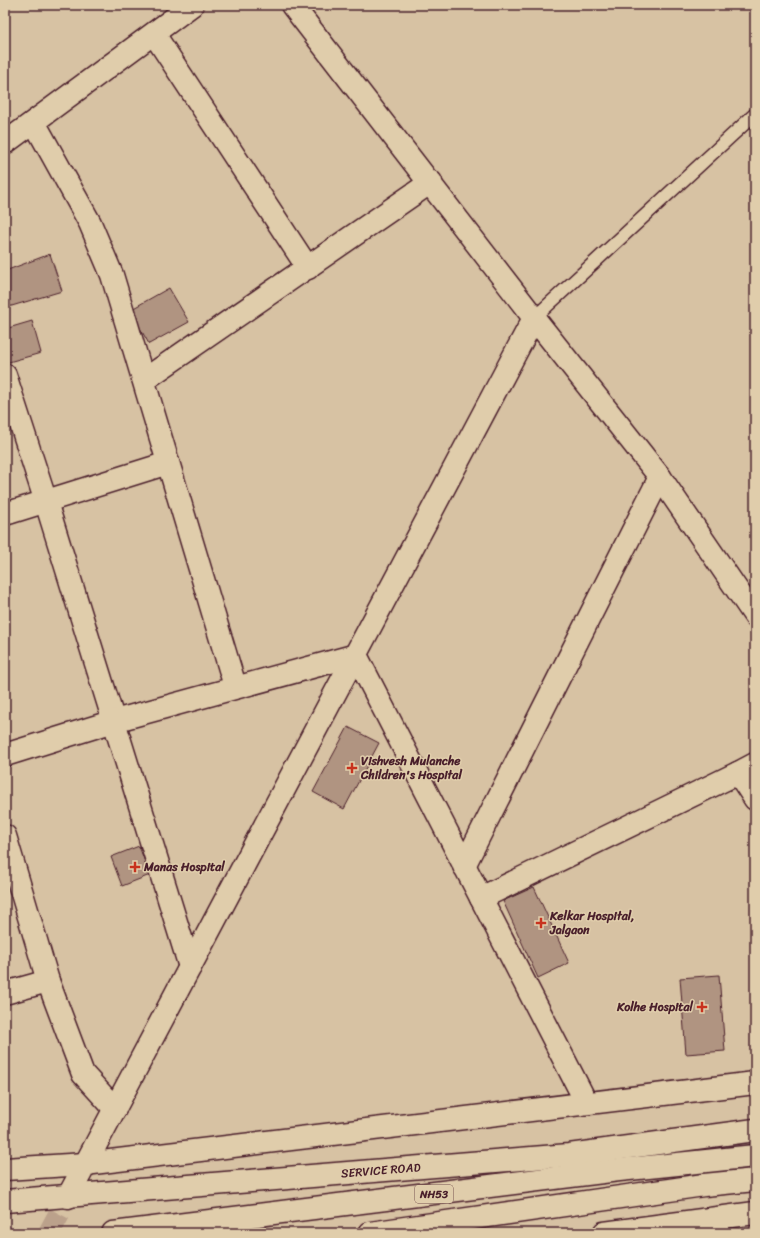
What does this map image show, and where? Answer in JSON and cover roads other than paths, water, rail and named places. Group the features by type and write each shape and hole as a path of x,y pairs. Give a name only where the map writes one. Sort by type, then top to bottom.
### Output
{"main road":[{"path":"5,143 192,5"},
{"path":"292,5 431,182 534,318 660,477 755,616"},
{"path":"154,34 308,268"},
{"path":"34,122 102,247 112,275 235,686"},
{"path":"144,380 431,182"},
{"path":"68,1197 534,318"},
{"path":"5,375 46,502 190,967"},
{"path":"5,514 168,463"},
{"path":"464,866 660,477"},
{"path":"5,755 114,721 235,686 356,655"},
{"path":"356,655 586,1102"},
{"path":"481,898 747,769 755,799"},
{"path":"5,836 48,981 83,1074 114,1109"},
{"path":"5,993 48,981"},
{"path":"5,1169 85,1164 586,1102 755,1083"},
{"name":"SERVICE ROAD","path":"5,1201 569,1155 755,1130"},
{"name":"NH53","path":"113,1233 619,1170 755,1156"},
{"path":"370,1233 704,1185 755,1180"},
{"path":"604,1233 755,1213"}],"lane":[{"path":"534,318 755,114"}],"tunnel":[{"path":"49,1233 68,1197"}],"place":[{"name":"Vishvesh Mulanche Children's Hospital","path":"352,768"},
{"name":"Manas Hospital","path":"135,867"},
{"name":"Kelkar Hospital, Jalgaon","path":"541,923"},
{"name":"Kolhe Hospital","path":"702,1007"}]}
